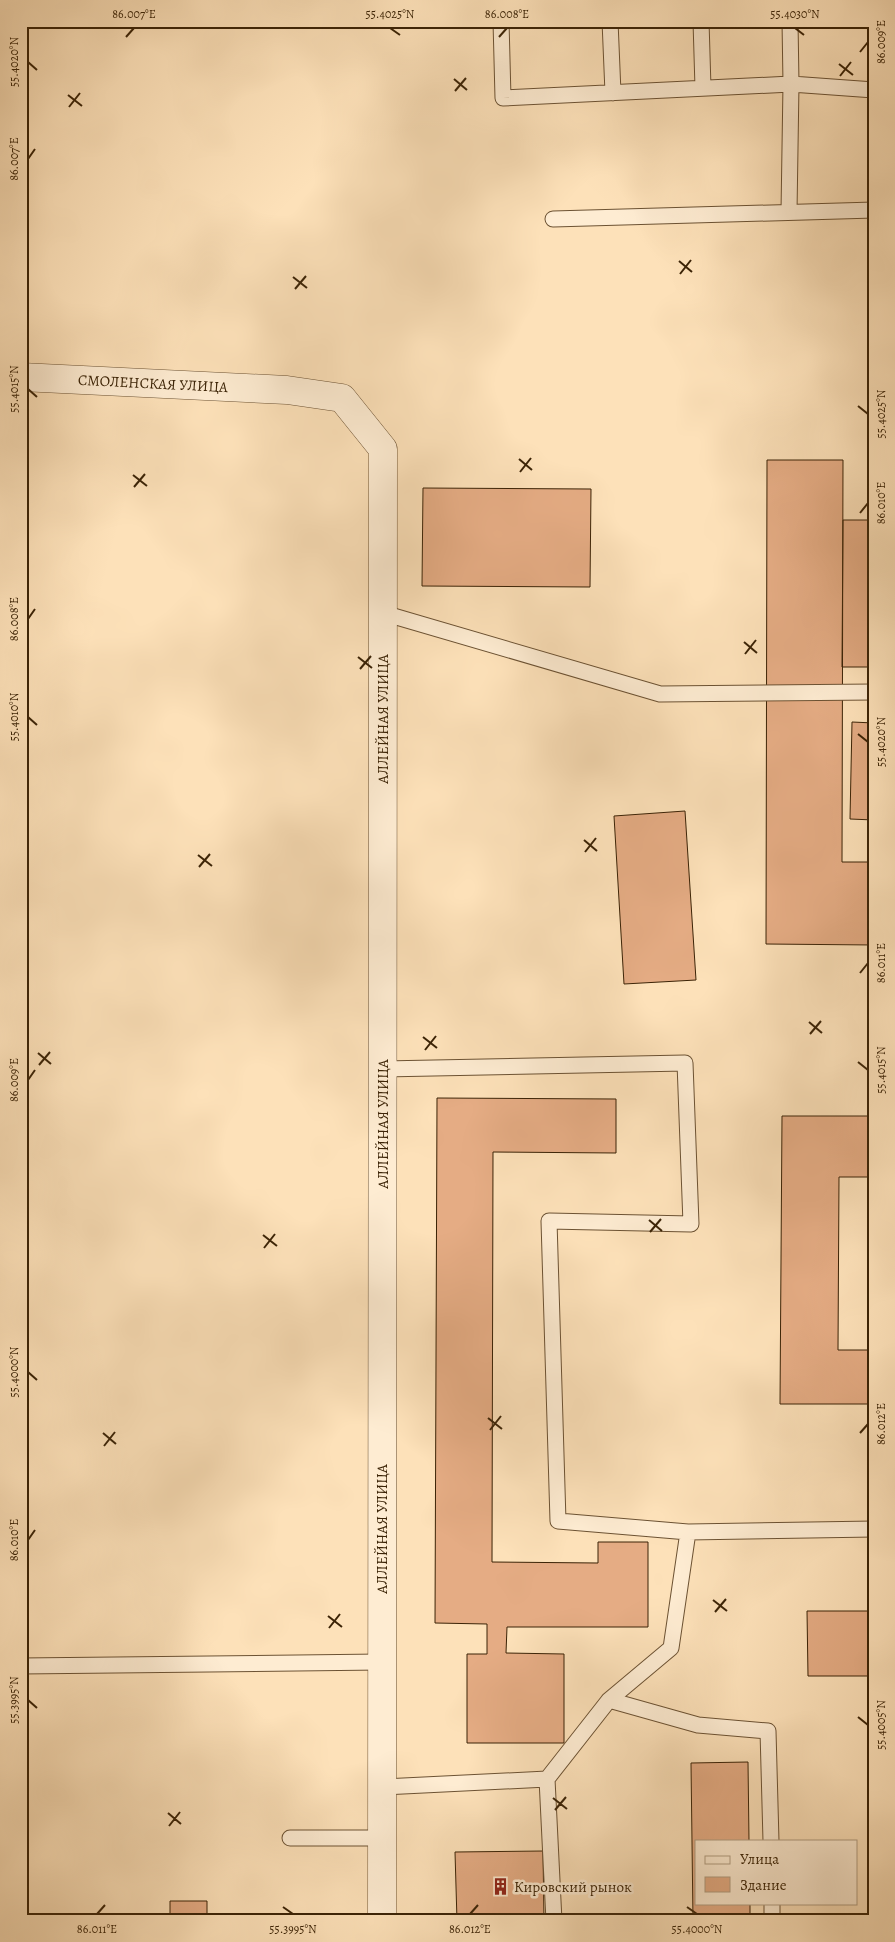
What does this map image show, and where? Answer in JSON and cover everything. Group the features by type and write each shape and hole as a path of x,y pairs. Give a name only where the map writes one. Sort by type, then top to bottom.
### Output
{"street":[{"name":"СМОЛЕНСКАЯ УЛИЦА","path":"21,377 286,390"},
{"name":"АЛЛЕЙНАЯ УЛИЦА","path":"286,390 342,398 383,448 382,1921"}],"lane":[{"path":"501,21 503,98 790,84 874,90"},
{"path":"610,21 613,93"},
{"path":"701,21 703,88"},
{"path":"789,212 790,21"},
{"path":"553,219 874,210"},
{"path":"383,613 660,694 874,692"},
{"path":"383,1069 685,1063 690,1224 549,1221 558,1521 688,1532 874,1530"},
{"path":"554,1921 547,1780 609,1700 671,1648 688,1532"},
{"path":"21,1666 381,1662"},
{"path":"609,1700 698,1725 768,1731 771,1840"},
{"path":"383,1787 547,1780"},
{"path":"290,1838 382,1838"},
{"path":"772,1904 772,1921"}],"building":[{"path":"767,460 843,460 842,862 874,862 874,945 766,944"},
{"path":"423,488 591,489 590,587 422,586"},
{"path":"843,520 874,520 874,667 842,667"},
{"path":"852,722 874,723 874,820 850,819"},
{"path":"685,811 696,980 624,984 614,816"},
{"path":"437,1098 616,1099 616,1153 493,1152 492,1562 598,1563 598,1542 648,1542 648,1627 507,1627 506,1653 564,1654 564,1743 467,1743 467,1654 487,1654 487,1624 435,1623"},
{"path":"782,1116 874,1116 874,1177 839,1177 838,1350 874,1350 874,1404 780,1404"},
{"path":"807,1611 874,1611 874,1676 808,1676"},
{"path":"748,1762 749,1840 695,1840 695,1904 750,1904 750,1921 693,1921 691,1763"},
{"name":"Кировский рынок","path":"543,1851 544,1921 457,1921 455,1852"},
{"path":"170,1901 207,1901 207,1921 170,1921"}],"place":[{"name":"Кировский рынок","path":"500,1887"}]}
